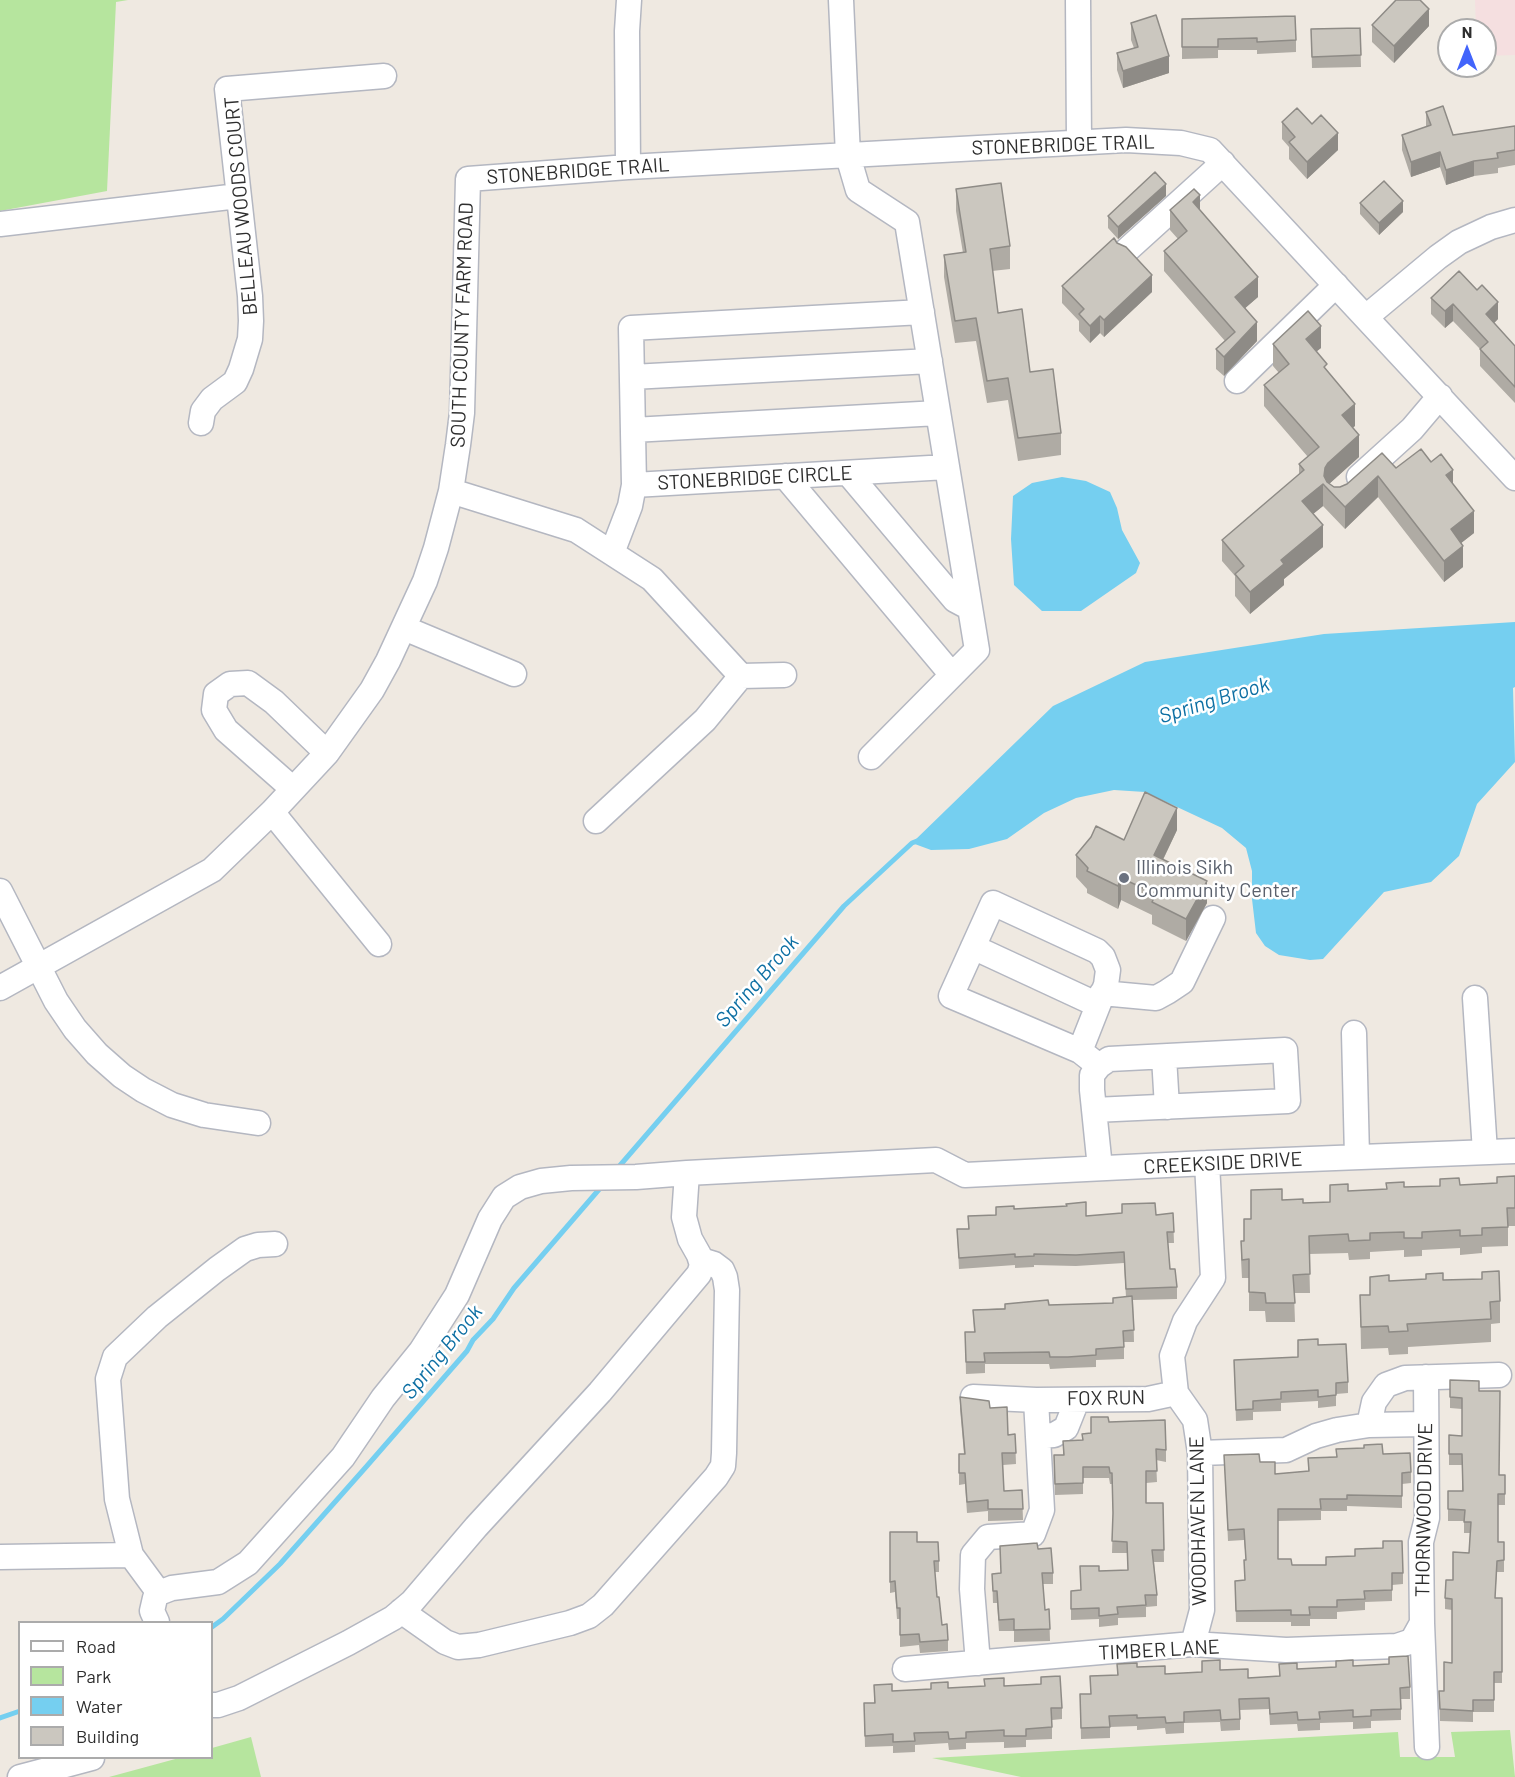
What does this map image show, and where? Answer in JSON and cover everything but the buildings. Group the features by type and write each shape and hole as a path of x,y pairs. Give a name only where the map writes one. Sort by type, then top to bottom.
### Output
{"street":[{"path":"628,167 627,31 629,0"},
{"path":"841,0 848,156 858,190 907,222 977,650 871,757"},
{"path":"1078,0 1079,142"},
{"name":"BELLEAU WOODS COURT","path":"201,423 203,411 212,399 235,382 250,339 250,296 226,89 384,76"},
{"name":"STONEBRIDGE TRAIL","path":"468,179 628,167 1079,142 1148,140 1180,143 1210,150 1515,478"},
{"path":"1127,250 1223,163"},
{"name":"SOUTH COUNTY FARM ROAD","path":"0,988 213,870 327,753 372,690 404,628 428,570 451,491 462,413 468,179"},
{"path":"0,224 238,196"},
{"path":"1366,317 1459,242 1491,227 1515,220"},
{"path":"1237,381 1336,285"},
{"path":"634,485 631,328 922,312"},
{"path":"632,377 930,361"},
{"path":"1338,495 1412,429 1440,396"},
{"path":"633,430 938,413"},
{"name":"STONEBRIDGE CIRCLE","path":"612,553 630,506 634,485 947,467"},
{"path":"848,473 955,600 970,608"},
{"path":"785,476 952,675"},
{"path":"451,491 576,530 652,579 741,676 784,675"},
{"path":"404,628 514,674"},
{"path":"596,821 705,720 741,676"},
{"path":"293,789 226,730 214,710 216,694 230,684 248,683 274,702 327,753"},
{"path":"272,812 379,944"},
{"path":"0,891 56,1001 75,1029 97,1054 122,1076 172,1105 204,1115 258,1123"},
{"path":"1080,1051 1100,999 1108,970 1103,957 1097,951 993,903 951,996 1080,1051 1099,1066"},
{"path":"973,947 1100,999 1156,998 1182,982 1213,918"},
{"path":"1475,998 1485,1152"},
{"path":"1354,1033 1357,1157"},
{"path":"1094,1110 1288,1101 1285,1050 1108,1059 1092,1075 1094,1110 1100,1168"},
{"path":"1164,1057 1167,1107"},
{"name":"CREEKSIDE DRIVE","path":"687,1173 936,1160 966,1175 1515,1151"},
{"path":"1176,1393 1173,1356 1185,1321 1214,1278 1207,1163"},
{"path":"156,1621 152,1611 155,1598 159,1593 171,1588 218,1582 248,1563 343,1457 383,1398 421,1350 457,1295 490,1219 504,1197 520,1187 541,1181 687,1173 684,1217 690,1239 701,1260 699,1274 614,1376 476,1527 412,1602 369,1632 239,1698 213,1705"},
{"path":"159,1593 131,1555 117,1499 108,1379 115,1357 157,1317 245,1249 258,1245 275,1244"},
{"path":"401,1611 445,1642 458,1647 479,1645 570,1623 589,1616 603,1605 716,1477 723,1466 724,1453 727,1290 722,1270 714,1264 701,1260"},
{"path":"1369,1425 1374,1402 1386,1385 1405,1378 1499,1375"},
{"name":"THORNWOOD DRIVE","path":"1410,1636 1426,1518 1426,1377"},
{"name":"FOX RUN","path":"973,1397 1036,1400 1148,1399 1176,1393"},
{"name":"WOODHAVEN LANE","path":"1176,1393 1196,1419 1200,1453 1202,1610 1193,1644"},
{"path":"978,1663 972,1589 973,1556 988,1537 1033,1534 1042,1510 1036,1400"},
{"path":"1038,1436 1054,1435 1066,1428 1074,1408 1073,1400"},
{"path":"1200,1453 1286,1450 1316,1436 1337,1430 1369,1425 1425,1424"},
{"path":"0,1557 131,1555"},
{"path":"1410,1636 1412,1650 1424,1663 1427,1747"},
{"name":"TIMBER LANE","path":"905,1669 1193,1644 1286,1650 1410,1636"},
{"path":"20,1777 89,1759"}],"shaded area":[{"path":"1475,0 1515,0 1515,55 1497,56 1497,18 1476,18"}],"green space":[{"path":"0,0 128,0 116,2 107,191 0,211"},
{"path":"1510,1730 1515,1777 1021,1777 932,1758 1398,1732 1400,1757 1455,1757 1451,1732"},
{"path":"251,1737 261,1777 109,1777 175,1759 213,1759 213,1748"}],"water":[{"path":"1062,477 1086,481 1110,492 1117,508 1122,530 1140,563 1136,573 1081,611 1042,611 1014,585 1011,539 1013,496 1032,483"},
{"path":"1515,622 1515,687 1513,688 1515,762 1477,804 1459,856 1431,882 1384,892 1323,959 1310,960 1279,955 1265,946 1256,933 1252,899 1252,871 1246,848 1222,828 1145,792 1114,790 1076,798 1044,813 1007,839 969,849 931,850 912,843 1053,706 1145,662 1324,634"}],"waterway":[{"name":"Spring Brook","path":"616,1170 844,906 912,843 917,841"},
{"name":"Spring Brook","path":"213,1626 280,1564 366,1467 467,1351 514,1288 602,1186"},
{"name":"Spring Brook","path":"0,1718 18,1712"}],"place":[{"name":"Illinois Sikh Community Center","path":"1124,878"}]}
